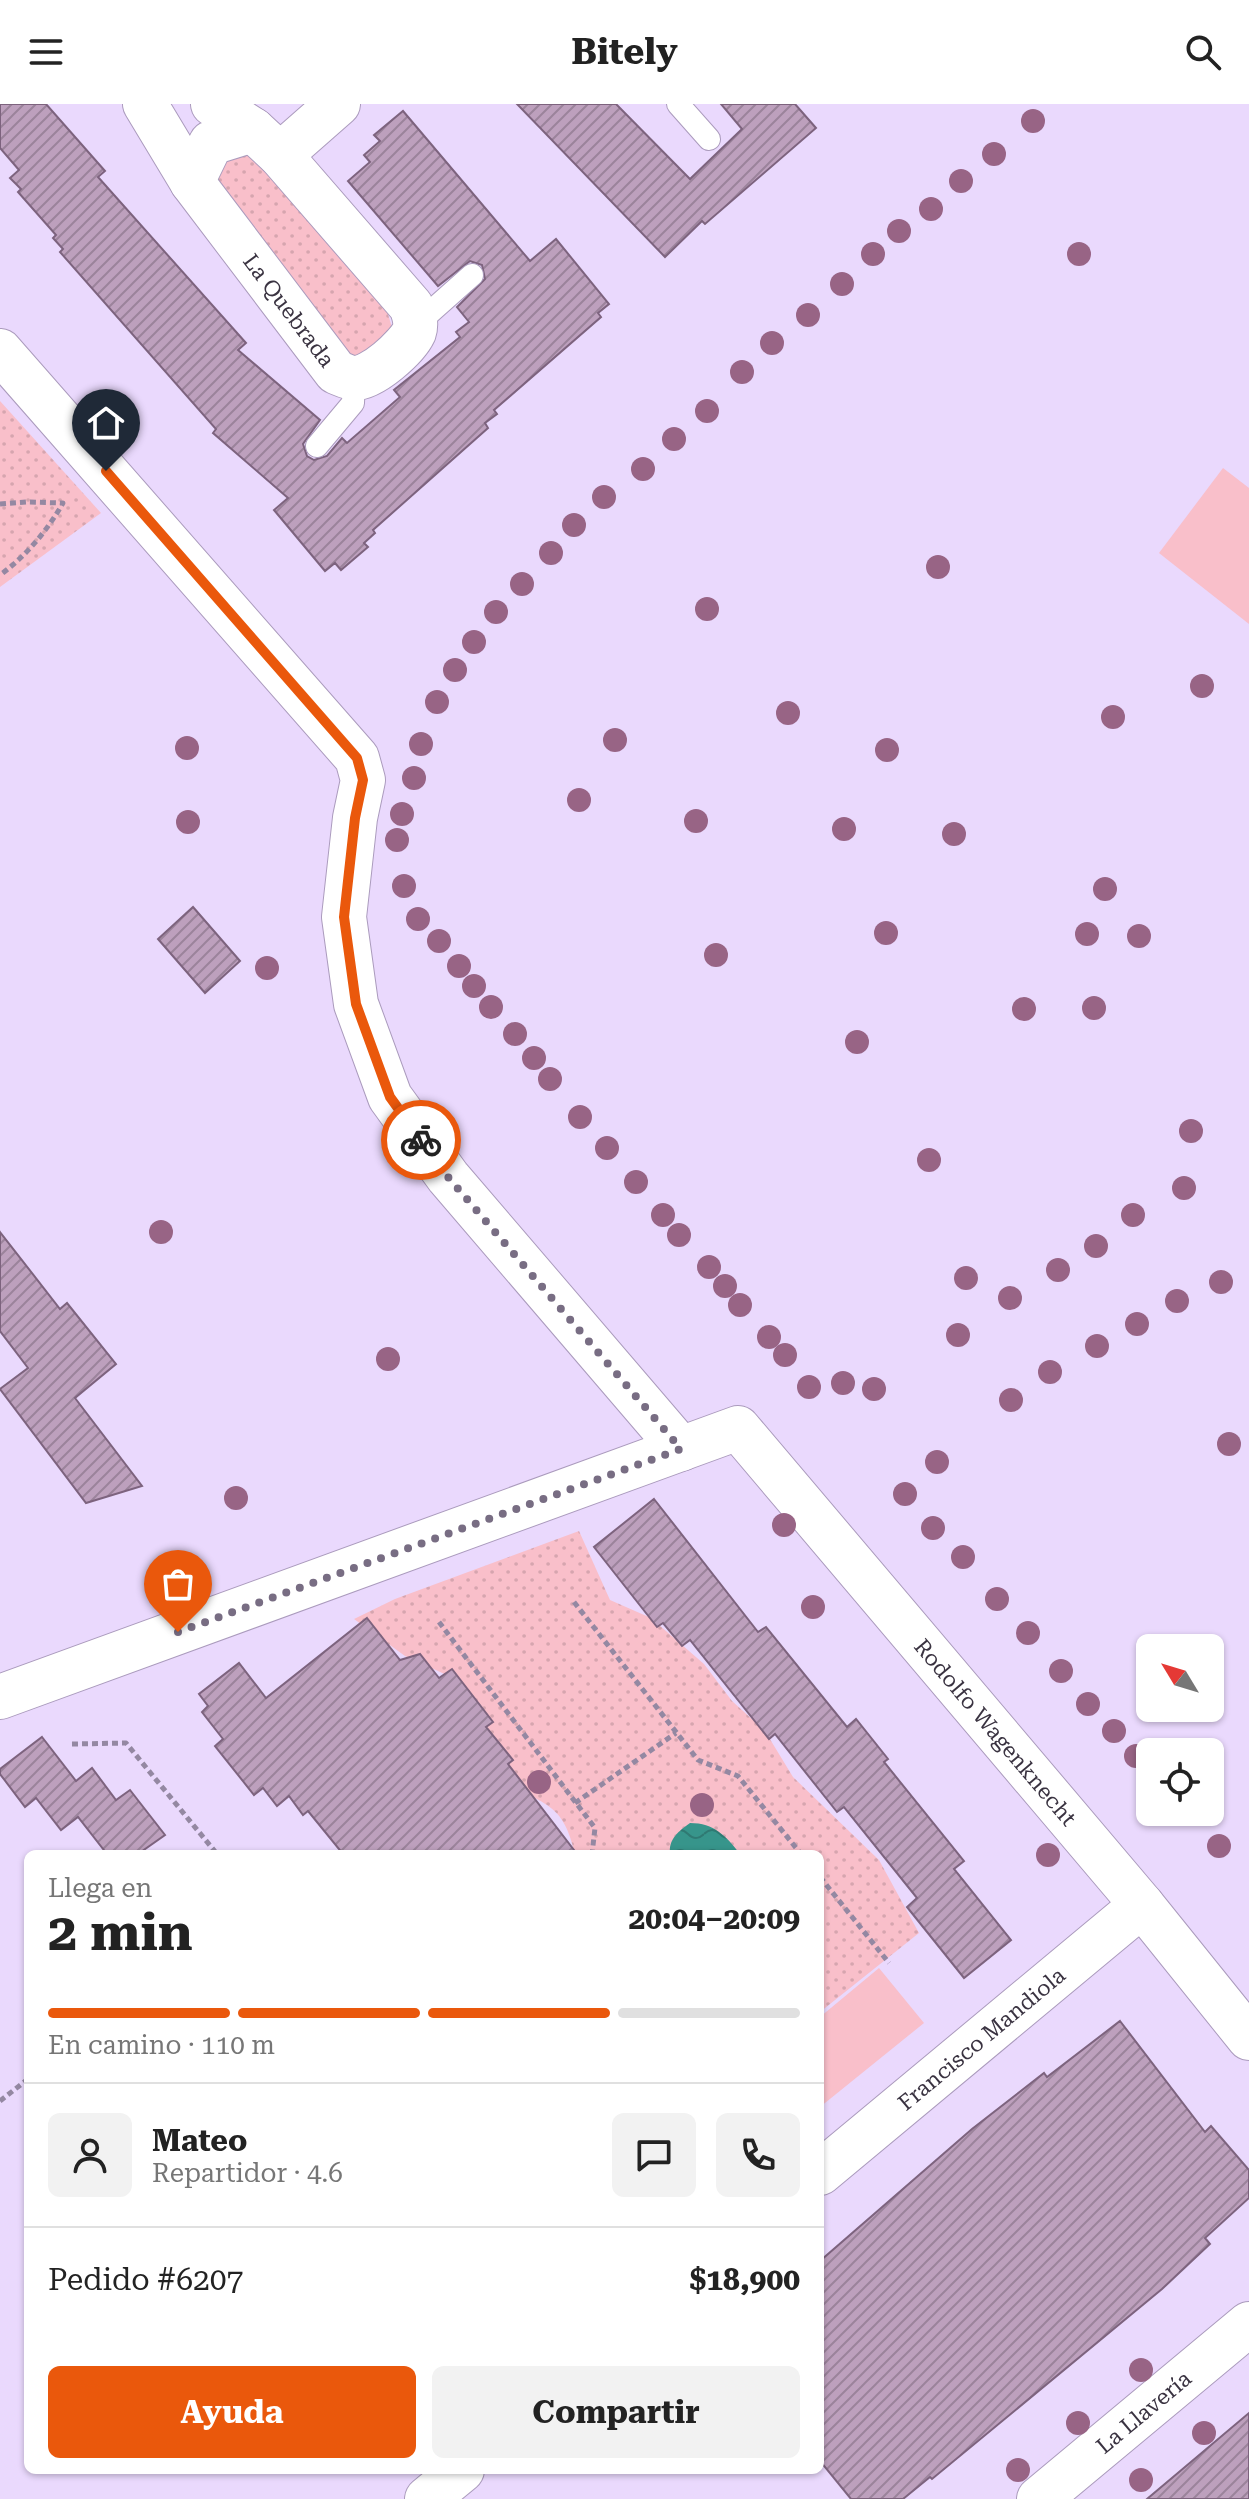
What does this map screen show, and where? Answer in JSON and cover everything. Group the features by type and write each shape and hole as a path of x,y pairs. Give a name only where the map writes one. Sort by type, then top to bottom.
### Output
{"street":[{"name":"La Quebrada","path":"145,104 192,182 336,372 354,378 369,375 390,360 414,332 415,318"},
{"path":"213,104 266,142 397,289 411,306 415,318"},
{"path":"192,182 211,143 266,142 338,104"},
{"path":"0,351 357,758 363,780 355,818 344,917 356,1004 390,1097 448,1177 681,1449 0,1697"},
{"name":"Rodolfo Wagenknecht","path":"681,1449 738,1428 1142,1905 1249,2038"},
{"name":"Francisco Mandiola","path":"824,2170 1142,1905"},
{"name":"La Llavería","path":"1039,2499 1249,2324"},
{"path":"427,2499 457,2474"}],"lane":[{"path":"678,104 709,139"},
{"path":"415,318 427,315 472,275"},
{"path":"317,446 353,403 354,378"}],"path":[{"path":"0,504 63,503 50,524 17,563 0,575"},
{"path":"574,1602 698,1760 738,1776 798,1850"},
{"path":"439,1622 595,1828 592,1850"},
{"path":"575,1803 676,1733"},
{"path":"72,1744 126,1743 214,1850"},
{"path":"824,1882 889,1963"},
{"path":"0,2101 24,2082"}],"shaded area":[{"path":"220,149 253,151 383,297 393,331 366,358 326,349 204,201"},
{"path":"0,401 101,513 0,587"},
{"path":"1223,468 1249,488 1249,624 1159,553"},
{"path":"579,1531 610,1600 651,1618 704,1664 732,1701 765,1731 793,1777 879,1860 919,1933 824,2009 824,1850 574,1850 560,1816 544,1803 508,1785 491,1735 462,1682 405,1656 354,1619 395,1599"},
{"path":"879,1968 924,2023 824,2104 824,2014"}],"water":[{"path":"690,1823 706,1825 719,1832 737,1850 670,1850 678,1832"}],"building":[{"path":"0,104 46,104 105,171 98,177 246,343 238,350 320,420 303,444 307,456 314,460 327,456 342,438 347,443 400,397 394,390 460,337 456,332 469,322 457,307 485,279 482,265 470,261 438,286 348,181 370,162 364,155 380,141 374,135 403,111 530,261 556,239 609,304 598,313 601,317 494,410 497,414 485,423 488,428 373,530 375,533 364,543 368,547 341,570 335,563 325,571 274,510 288,498 213,433 216,429 60,252 63,249 53,238 56,235 18,192 21,189 10,178 19,170 0,148"},
{"path":"517,104 616,104 690,179 742,129 721,104 795,104 816,128 705,224 702,221 665,257"},
{"path":"193,907 240,961 205,993 158,939"},
{"path":"0,1232 60,1309 67,1303 116,1364 75,1398 142,1486 86,1503 0,1389 28,1368 0,1331"},
{"path":"654,1499 758,1632 766,1627 847,1727 856,1719 888,1759 884,1762 964,1861 954,1869 1011,1940 964,1978 907,1907 917,1898 844,1807 837,1812 775,1734 769,1739 690,1640 682,1646 663,1623 657,1627 594,1547"},
{"path":"367,1618 400,1660 420,1654 439,1678 452,1669 493,1722 486,1727 513,1760 508,1764 574,1850 340,1850 308,1811 303,1815 289,1796 277,1806 263,1788 254,1795 215,1746 223,1739 202,1712 208,1706 199,1694 239,1663 266,1698"},
{"path":"42,1737 76,1781 92,1768 116,1800 130,1790 165,1835 144,1850 104,1850 78,1817 61,1830 36,1798 25,1807 0,1774 0,1769"},
{"path":"1120,2021 1205,2132 1211,2126 1249,2170 1249,2198 1205,2238 1210,2244 1162,2289 932,2479 930,2477 903,2499 851,2499 824,2466 824,2258 972,2129 1044,2073 1047,2077"},
{"path":"1249,2413 1249,2499 1147,2499"}],"way so far":[{"path":"178,1632 681,1449 448,1177 421,1140"}],"route":[{"path":"106,471 357,758 363,780 355,818 344,917 356,1004 390,1097 421,1140"}]}
